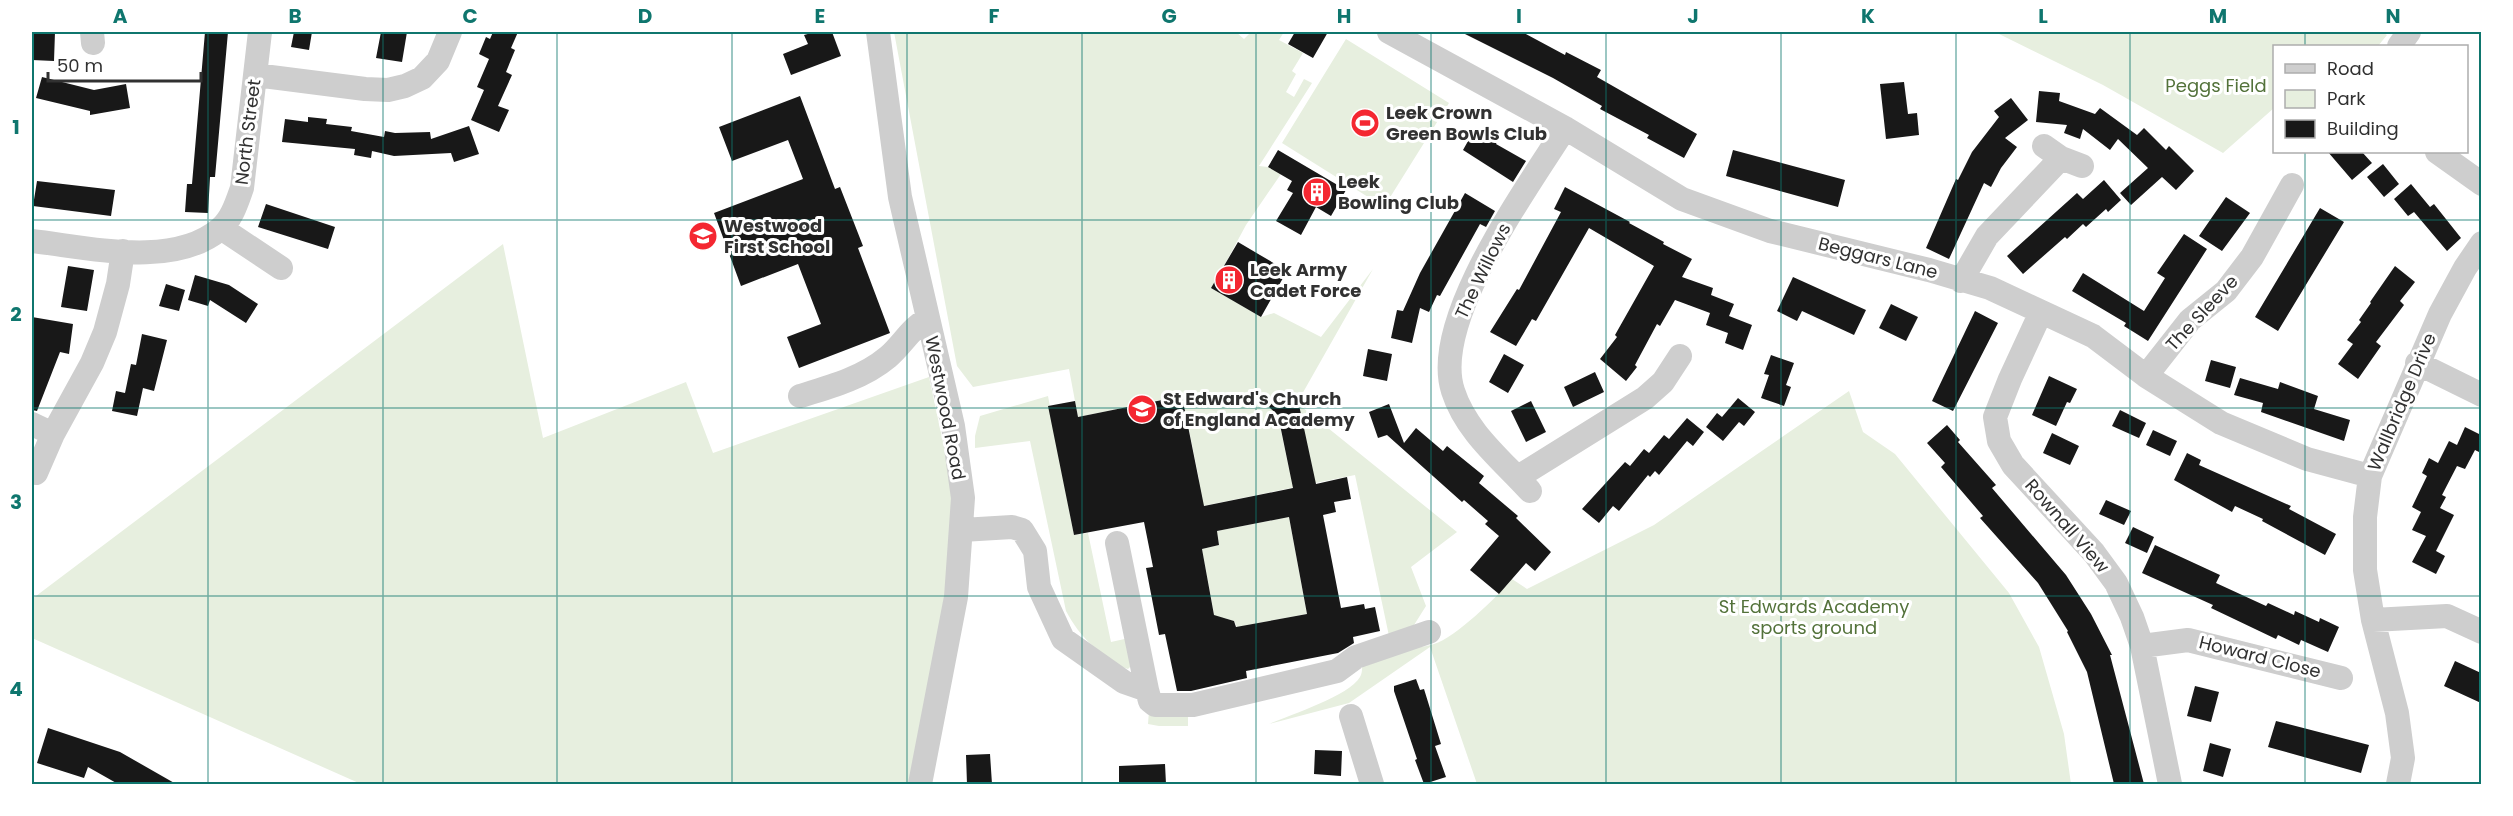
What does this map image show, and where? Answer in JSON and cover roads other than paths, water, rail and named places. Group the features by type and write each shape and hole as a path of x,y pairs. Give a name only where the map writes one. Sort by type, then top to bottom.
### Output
{"street":[{"name":"North Street","path":"32,241 152,252 175,250 194,244 221,228 234,210 242,188 260,32"},
{"path":"255,75 388,90 405,86 422,78 438,61 450,32"},
{"name":"Westwood Road","path":"878,32 900,197 953,426 963,498 956,597 920,784"},
{"name":"Beggars Lane","path":"1389,32 1565,128 1682,199 1770,231 1929,270 1990,288 2093,336 2146,376 2221,423 2307,459 2370,476"},
{"path":"2400,45 2409,32"},
{"name":"The Willows","path":"1565,128 1496,240 1460,314 1451,344 1449,370 1452,389 1461,409 1473,431 1524,484 1645,398 1663,382 1680,357"},
{"path":"2438,153 2481,184"},
{"path":"1961,280 1986,237 2062,157"},
{"name":"The Sleeve","path":"2146,376 2190,320 2226,291 2252,257 2292,185"},
{"path":"221,228 281,268"},
{"name":"Wallbridge Drive","path":"2398,784 2403,759 2397,713 2373,620 2365,570 2366,517 2370,476 2440,314 2481,243"},
{"path":"36,473 42,429 92,363 105,332 118,285 123,250"},
{"name":"Rownall View","path":"2041,312 1995,417 1999,441 2013,465 2094,553 2116,583 2132,617 2142,646 2170,784"},
{"path":"800,396 825,389 872,370 891,355 914,327 927,319"},
{"path":"2417,363 2481,395"},
{"path":"962,530 1012,528 1022,530 1035,551 1039,587 1063,639 1124,682 1147,690"},
{"path":"1117,543 1147,690 1150,701 1155,705 1193,705 1337,671 1356,657 1429,633"},
{"path":"2373,620 2447,615 2481,632"},
{"name":"Howard Close","path":"2142,646 2188,640 2342,678"},
{"path":"1351,716 1372,784"}],"place":[{"name":"Leek Crown Green Bowls Club","path":"1365,123"},
{"name":"Leek Bowling Club","path":"1317,192"},
{"name":"Westwood First School","path":"703,236"},
{"name":"Leek Army Cadet Force","path":"1229,280"},
{"name":"St Edward's Church of England Academy","path":"1142,409"}],"park label":[{"name":"Peggs Field","path":"2216,86"},
{"name":"St Edwards Academy sports ground","path":"1814,617"}]}
